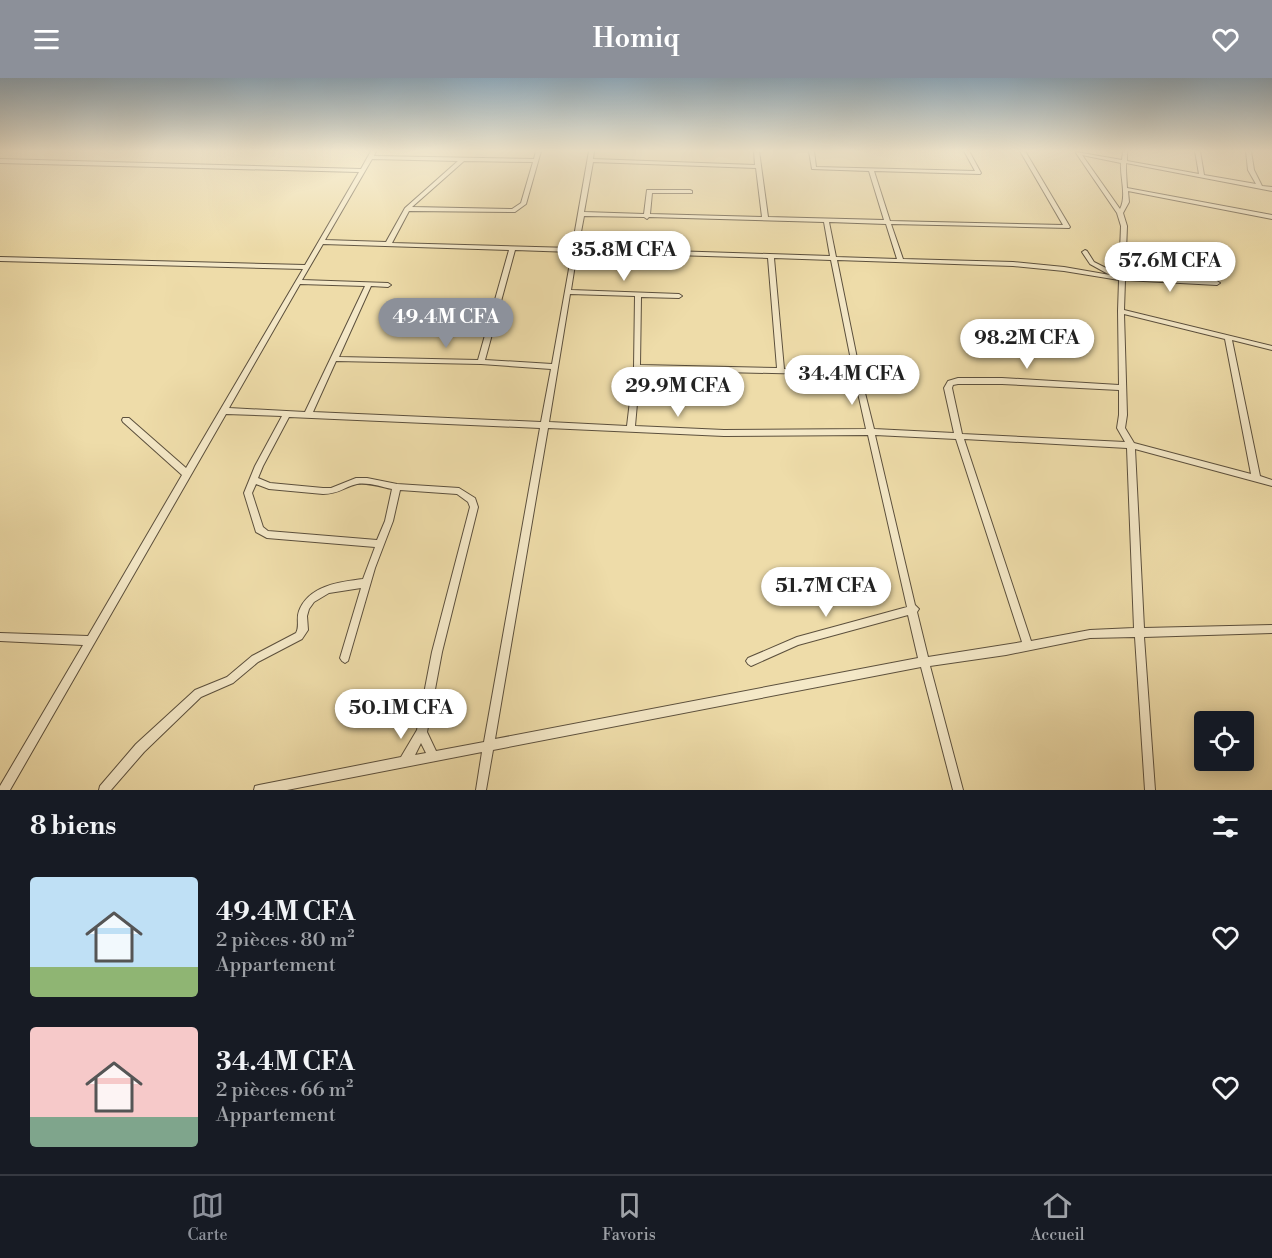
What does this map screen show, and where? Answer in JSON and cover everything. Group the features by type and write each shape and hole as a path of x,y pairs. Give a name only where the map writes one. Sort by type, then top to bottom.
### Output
{"street":[{"path":"4,790 354,184"},
{"path":"388,244 406,209 434,184"},
{"path":"406,209 513,211 524,204 529,184"},
{"path":"481,790 586,184"},
{"path":"760,184 765,219"},
{"path":"875,184 900,260"},
{"path":"581,214 1067,227 1042,184"},
{"path":"1100,184 1120,213 1124,226 1121,278 1123,388 1121,428 1131,445 1139,633 1150,790"},
{"path":"1120,213 1126,202 1125,184"},
{"path":"1245,184 1272,189"},
{"path":"1126,189 1272,217"},
{"path":"647,217 649,191 690,192"},
{"path":"826,220 836,258 857,373 914,609 924,662 958,790"},
{"path":"321,242 1037,265 1121,278 1217,283"},
{"path":"481,362 512,249"},
{"path":"1085,252 1092,263 1121,278"},
{"path":"771,256 781,371"},
{"path":"0,259 307,267"},
{"path":"298,282 388,285"},
{"path":"308,414 336,359 369,285"},
{"path":"568,292 679,296"},
{"path":"631,428 636,367 638,294"},
{"path":"1121,311 1272,348"},
{"path":"1228,338 1256,478"},
{"path":"336,359 555,366"},
{"path":"636,367 857,373"},
{"path":"1028,646 959,437 948,388 950,383 958,381 1002,381 1123,388"},
{"path":"224,411 724,433 872,432 1131,445 1272,483"},
{"path":"287,413 248,493 262,533 380,544"},
{"path":"126,420 187,474"},
{"path":"253,479 268,486 323,491 332,491 356,481 397,487 459,491 472,500 474,507 437,652 422,732 404,763"},
{"path":"345,658 367,583 389,521 397,487"},
{"path":"104,790 148,739 198,693 230,680 255,659 299,636 303,630 302,616 305,607 314,598 333,588 367,583"},
{"path":"751,662 797,641 914,609"},
{"path":"259,790 924,662 1090,634 1272,629"},
{"path":"0,637 90,641"},
{"path":"422,732 433,757"}]}
